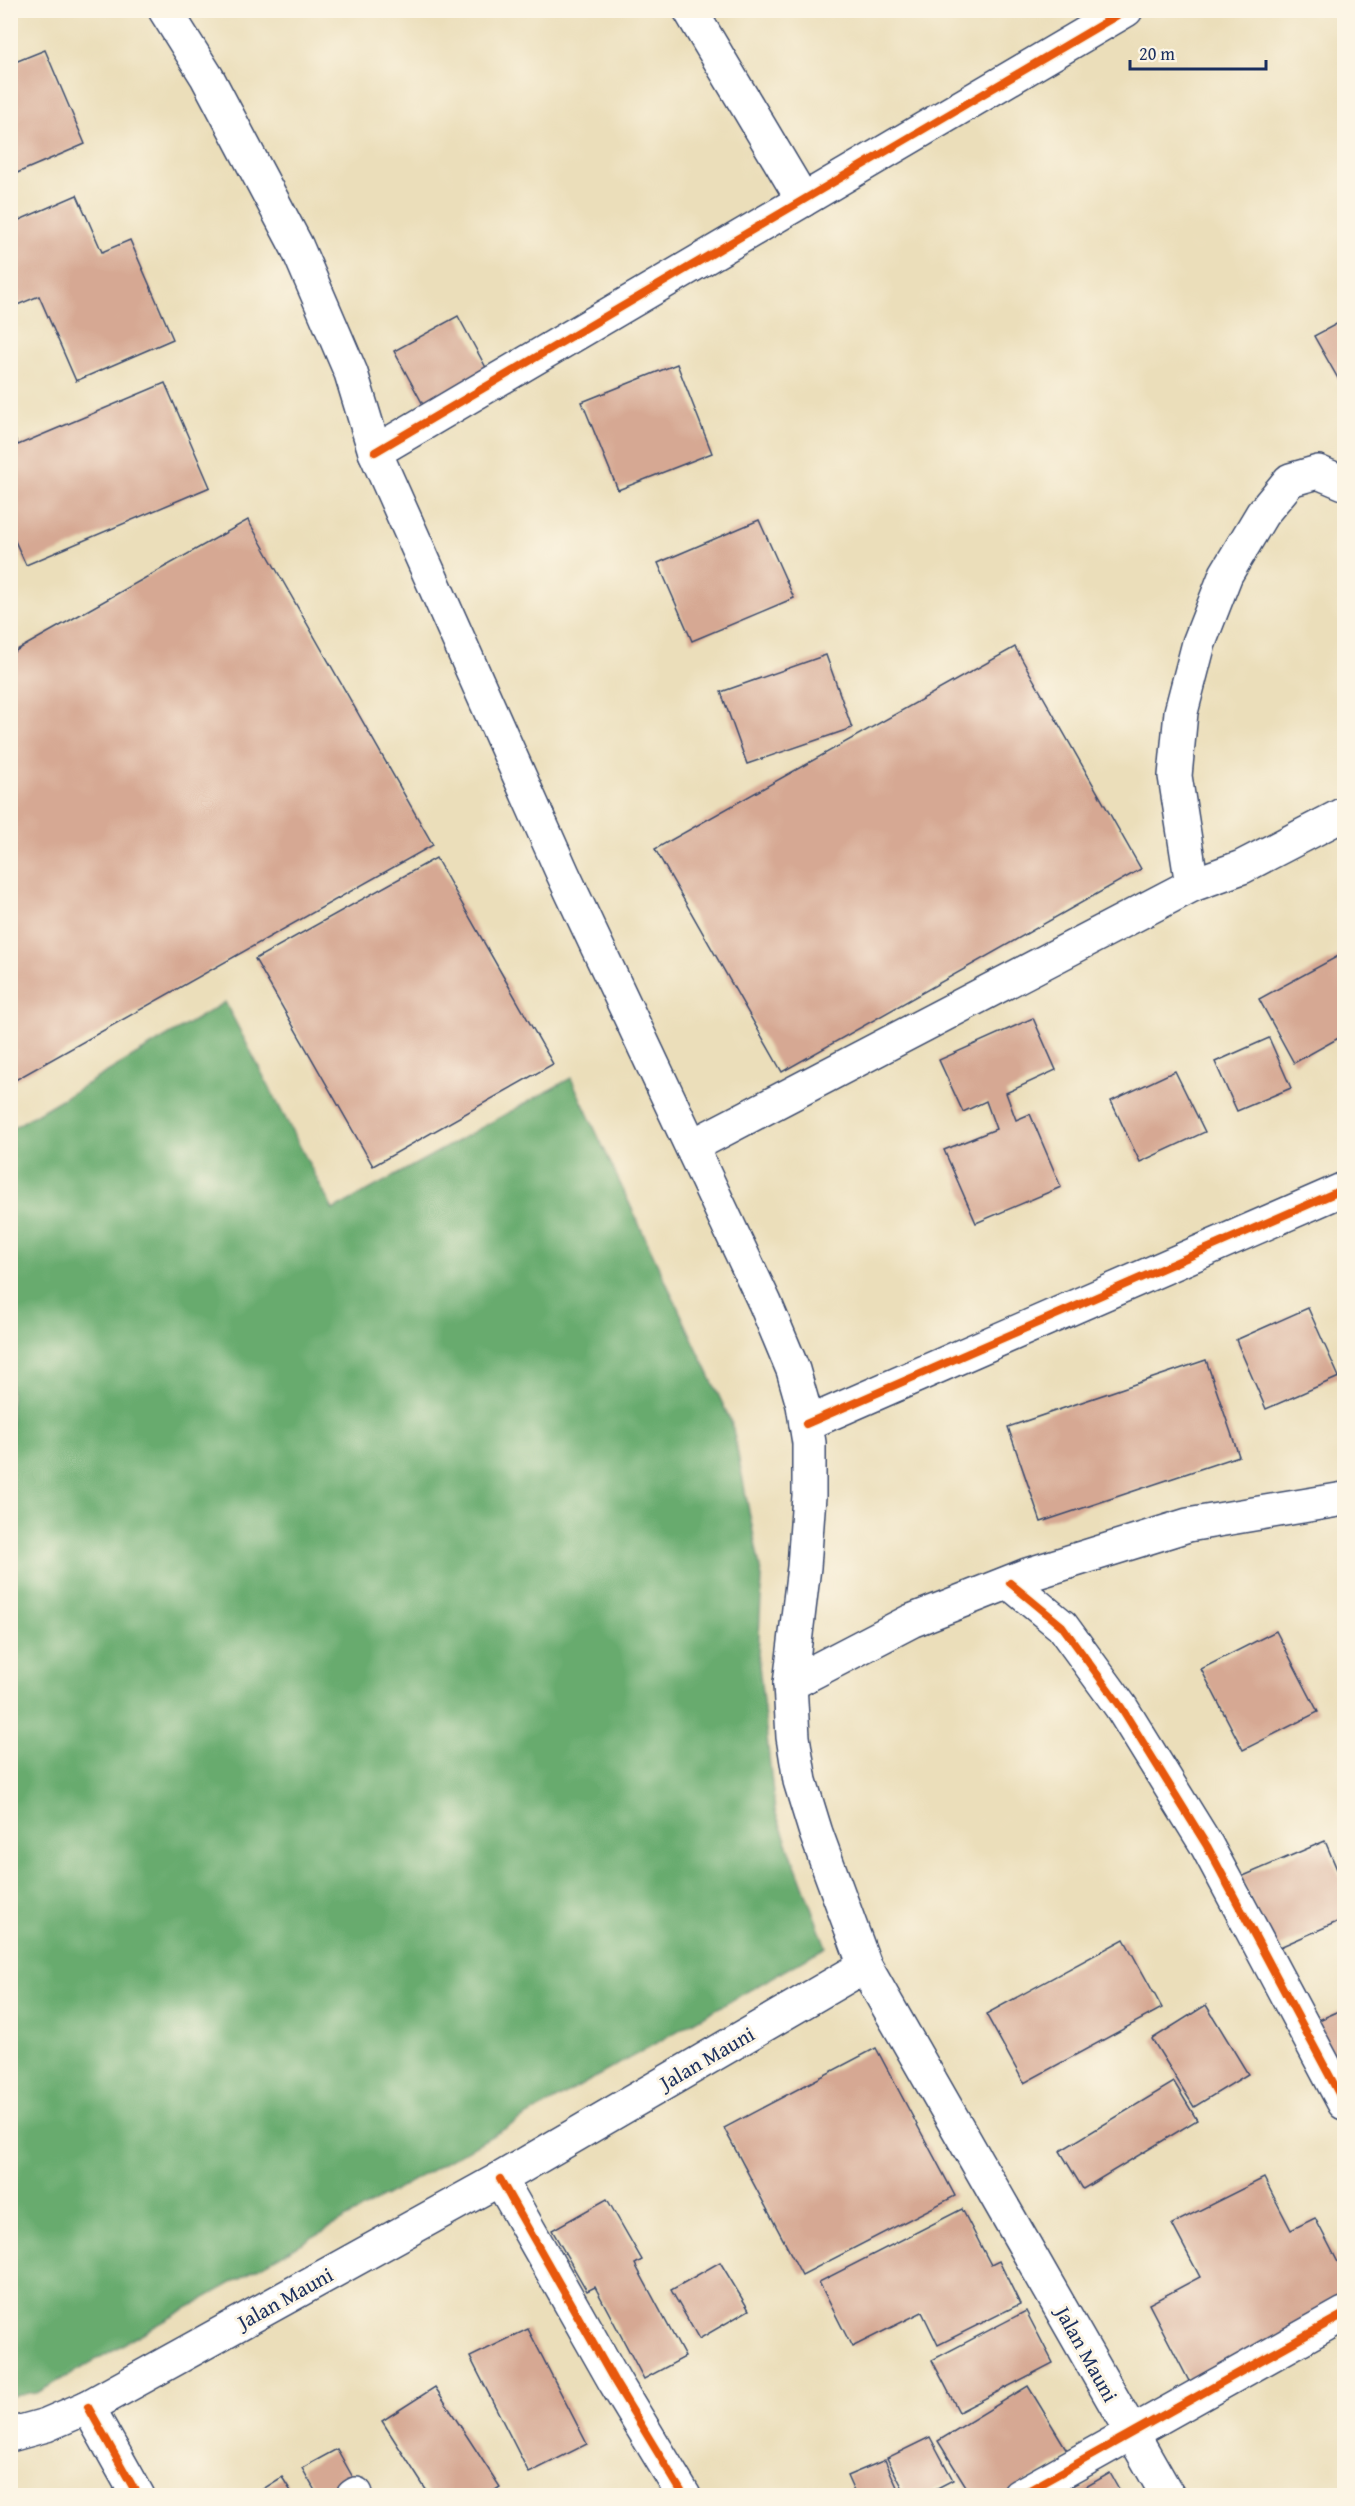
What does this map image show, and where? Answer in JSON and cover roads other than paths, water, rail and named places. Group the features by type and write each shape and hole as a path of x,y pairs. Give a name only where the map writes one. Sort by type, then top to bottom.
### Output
{"street":[{"path":"165,10 212,87 297,247 351,373 375,452 563,874 692,1146 788,1359 809,1443 809,1496 804,1567 790,1684 793,1737 800,1781 865,1966"},
{"path":"690,10 803,200"},
{"path":"375,452 1126,10"},
{"path":"1192,885 1175,776 1181,712 1203,633 1226,574 1262,514 1290,480 1318,472 1344,483"},
{"path":"692,1146 1192,885 1242,867 1344,814"},
{"path":"806,1424 1344,1189"},
{"path":"790,1684 911,1620 1027,1575 1188,1525 1344,1499"},
{"path":"1010,1583 1062,1626 1121,1707 1208,1846 1344,2103"},
{"name":"Jalan Mauni","path":"10,2435 45,2425 88,2407 500,2179 865,1966 1168,2496"},
{"path":"500,2179 615,2382 684,2496"},
{"path":"1018,2496 1344,2314"},
{"path":"88,2407 138,2496"}]}
